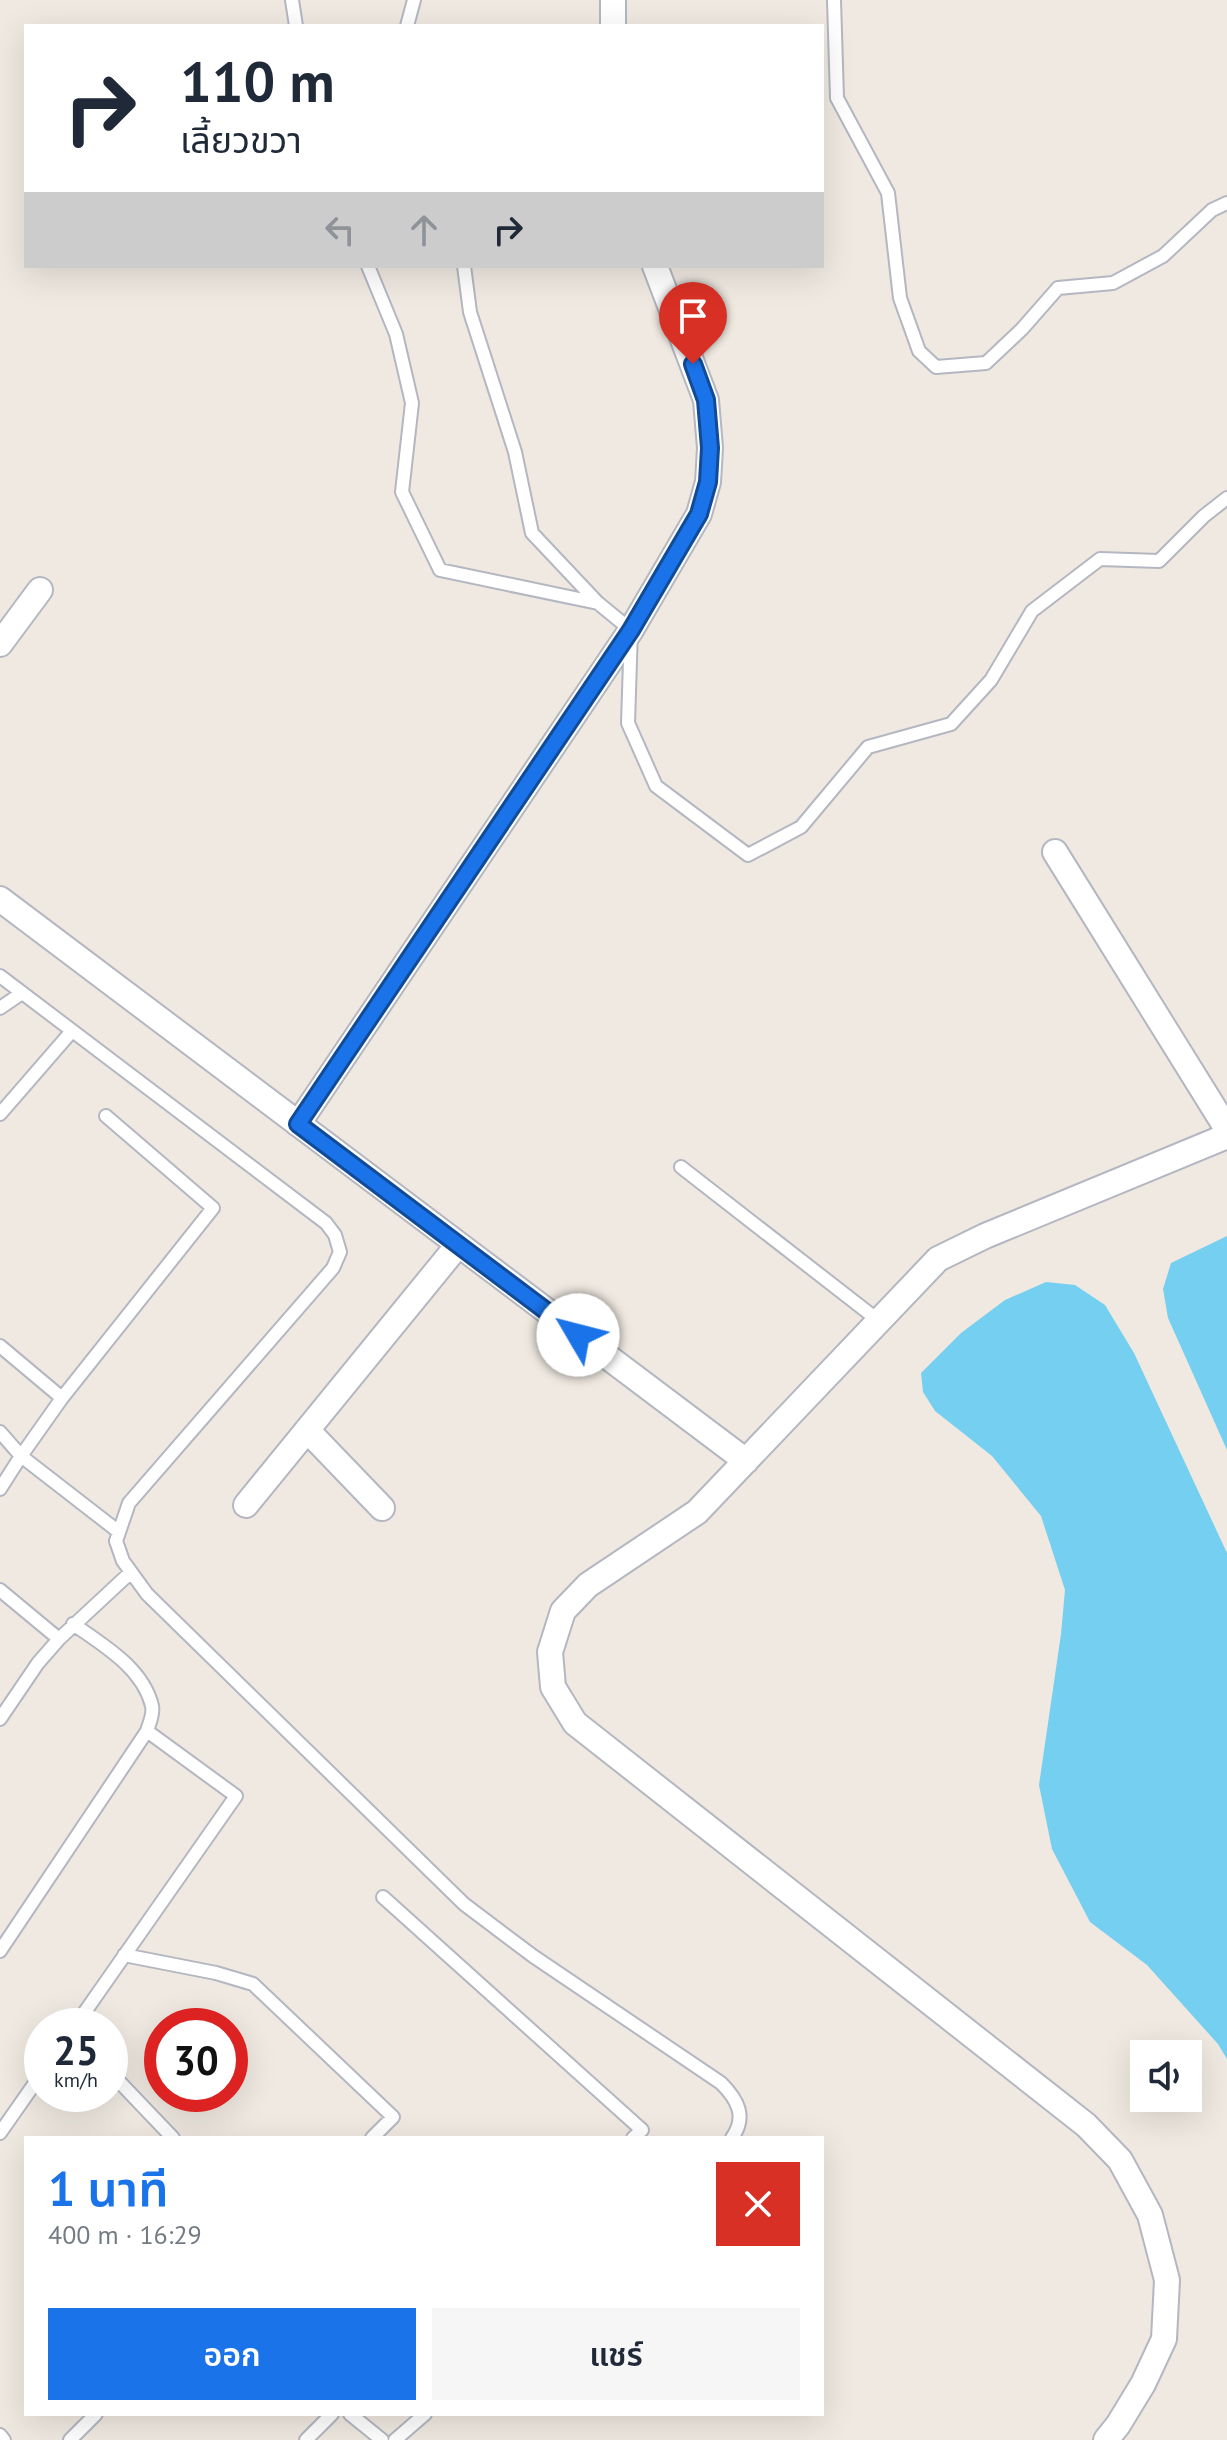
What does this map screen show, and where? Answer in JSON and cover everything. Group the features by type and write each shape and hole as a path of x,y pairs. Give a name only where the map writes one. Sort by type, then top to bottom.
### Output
{"street":[{"path":"613,0 613,24"},
{"path":"298,1124 631,630 699,514 708,482 710,448 706,400 656,268"},
{"path":"0,644 40,590"},
{"path":"1055,852 1227,1129"},
{"path":"0,899 746,1461"},
{"path":"1106,2440 1143,2384 1164,2339 1165,2324 1167,2280 1150,2215 1120,2160 1086,2125 575,1723 553,1687 550,1652 563,1611 588,1585 697,1512 938,1259 985,1236 1227,1136"},
{"path":"246,1505 458,1245"},
{"path":"307,1430 382,1508"}],"lane":[{"path":"292,0 296,24"},
{"path":"408,24 414,0"},
{"path":"834,0 837,98 888,193 900,298 919,351 936,367 986,363 1022,329 1058,288 1113,283 1163,256 1212,210 1227,203"},
{"path":"369,268 396,334 412,403 402,492 440,570 598,603"},
{"path":"464,268 470,312 515,452 532,533 598,603 631,630 628,723 656,786 748,855 801,827 868,747 951,724 991,680 1032,611 1100,559 1159,561 1204,516 1227,498"},
{"path":"0,976 326,1223 335,1235 340,1252 333,1268 129,1503 116,1541 123,1561 147,1594 464,1904 533,1956 721,2083 732,2094 741,2116 733,2136"},
{"path":"0,1008 22,993"},
{"path":"0,1114 72,1031"},
{"path":"0,1489 62,1398 213,1208 106,1116"},
{"path":"681,1167 879,1321"},
{"path":"0,1346 62,1398"},
{"path":"0,1432 21,1456 119,1532"},
{"path":"0,1719 38,1663 59,1639 131,1572"},
{"path":"0,1590 59,1639"},
{"path":"0,1951 147,1731 153,1709 142,1684 116,1654 73,1624"},
{"path":"87,2008 236,1796 147,1731"},
{"path":"383,1897 642,2130 635,2136"},
{"path":"124,1955 216,1973 253,1984 393,2117 374,2136"},
{"path":"128,2091 171,2136"},
{"path":"0,2133 24,2099"},
{"path":"70,2440 94,2416"},
{"path":"306,2440 330,2416"},
{"path":"352,2416 382,2440"},
{"path":"395,2440 423,2416"},
{"path":"0,2435 4,2440"}],"water":[{"path":"1227,1236 1227,1450 1168,1318 1163,1289 1171,1263"},
{"path":"1046,1282 1075,1285 1105,1305 1134,1353 1227,1553 1227,2059 1218,2044 1147,1965 1090,1922 1052,1849 1039,1785 1065,1590 1041,1516 992,1456 935,1411 923,1392 921,1373 961,1333 1005,1300"}],"route":[{"path":"578,1335 298,1124 631,630 699,514 708,482 710,448 706,400 693,364"}]}
